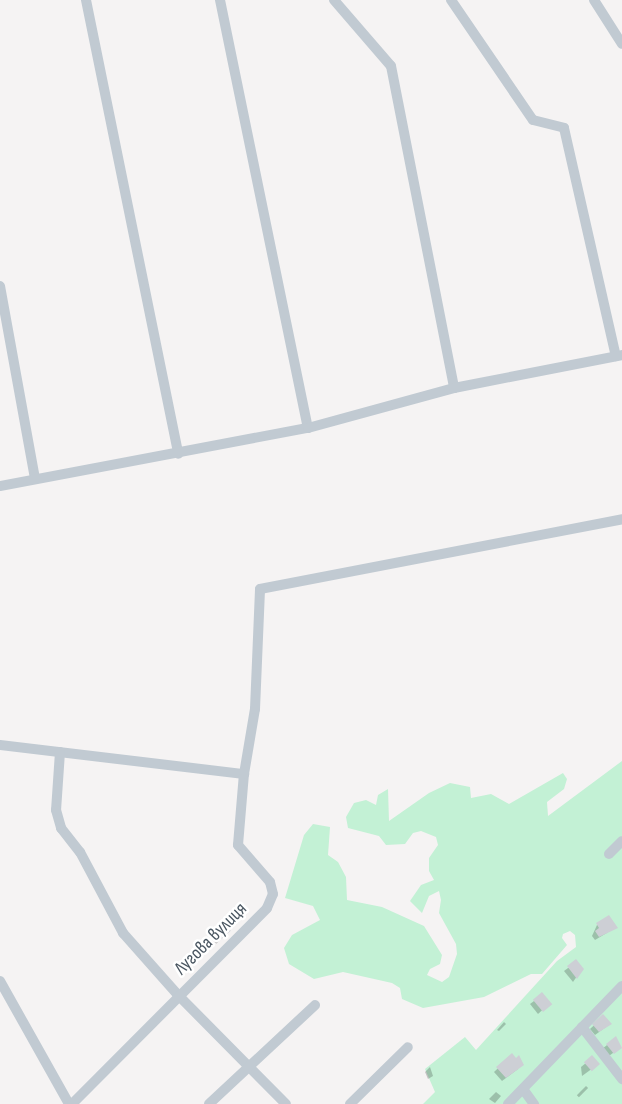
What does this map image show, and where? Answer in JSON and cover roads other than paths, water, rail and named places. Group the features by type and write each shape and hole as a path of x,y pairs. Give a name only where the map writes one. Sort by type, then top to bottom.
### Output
{"street":[{"path":"86,0 178,454"},
{"path":"220,0 308,428"},
{"path":"334,0 391,66 454,388"},
{"path":"0,486 308,428 454,388 619,355 564,128 533,121 451,0"},
{"path":"594,0 622,44"},
{"path":"0,286 36,479"},
{"path":"0,745 244,774 255,709 260,589 622,519"},
{"path":"60,752 56,810 61,828 80,852 123,933 179,996 286,1104"},
{"name":"Лугова вулиця","path":"70,1104 267,908 273,894 270,882 238,845 244,774"},
{"path":"609,854 622,841"},
{"path":"0,981 70,1104"},
{"path":"508,1104 622,985"},
{"path":"209,1104 315,1005"},
{"path":"582,1027 622,1079"},
{"path":"350,1104 408,1047"},
{"path":"523,1089 534,1104"}]}
